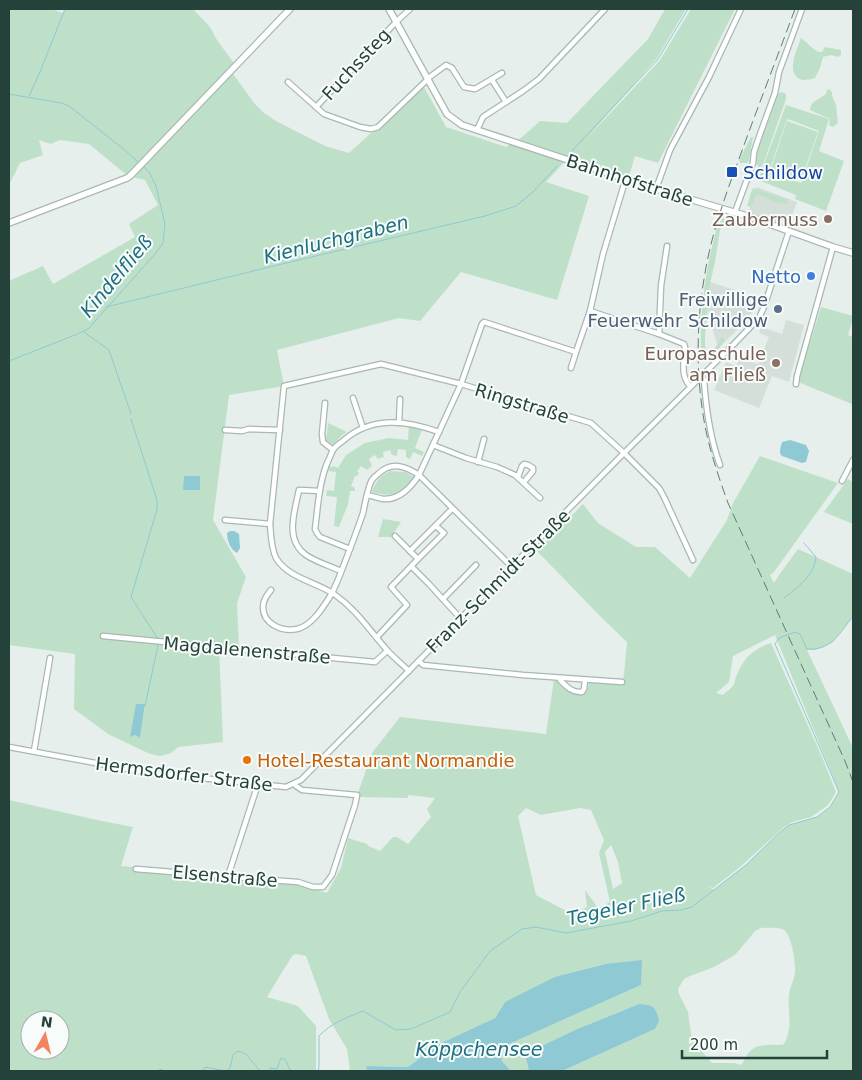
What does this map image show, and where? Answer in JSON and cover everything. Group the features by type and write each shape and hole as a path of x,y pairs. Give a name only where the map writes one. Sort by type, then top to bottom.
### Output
{"street":[{"path":"9,223 127,178 136,171 290,9"},
{"name":"Bahnhofstraße","path":"389,9 447,114 462,125 735,212 853,253"},
{"name":"Fuchssteg","path":"316,107 410,9"},
{"path":"477,130 483,117 524,91 539,79 605,9"},
{"path":"656,188 670,150 709,77 740,9"},
{"path":"735,212 753,163 754,152 775,93 779,72 802,9"},
{"path":"288,82 324,114 360,128 371,129 378,127 428,79 446,65 452,68 466,88 475,89 502,74"},
{"path":"492,80 506,102"},
{"path":"571,368 590,310 603,254 626,178"},
{"name":"Franz-Schmidt-Straße","path":"294,784 301,780 759,318 789,231"},
{"path":"659,334 660,286 667,246"},
{"path":"796,384 796,376 833,247"},
{"path":"590,310 684,344 683,374 690,386"},
{"path":"367,495 384,499 397,497 412,486 419,475 461,384 484,322 576,352"},
{"name":"Ringstraße","path":"280,430 284,386 381,364 461,384 591,423 659,488 693,560"},
{"path":"701,376 704,380 708,421 720,465"},
{"path":"353,398 363,428"},
{"path":"399,423 400,399"},
{"path":"325,403 323,442 333,450"},
{"path":"350,549 320,537 315,529 324,470 333,450 348,437 363,428 387,423 425,427 439,432"},
{"path":"225,430 280,430 270,524 276,557 287,570 332,593 351,607 387,651 409,671"},
{"path":"478,462 484,439"},
{"path":"433,445 497,467 518,477 540,498"},
{"path":"842,481 853,460"},
{"path":"518,477 524,464 532,466 533,471 524,482"},
{"path":"271,590 266,597 263,607 271,624 282,629 297,629 307,624 321,611 332,593 350,549 372,480 382,470 394,466 407,468 419,475 512,567"},
{"path":"320,491 299,490 292,531 294,540 306,555 341,571"},
{"path":"410,551 452,509"},
{"path":"225,520 270,524"},
{"path":"377,637 407,605 391,586 444,534 436,526"},
{"path":"396,536 418,559"},
{"path":"443,599 476,566"},
{"path":"412,567 461,619"},
{"name":"Magdalenenstraße","path":"103,636 375,662 387,651"},
{"path":"34,751 50,658"},
{"path":"419,661 423,665 622,682"},
{"path":"560,678 571,690 577,692 582,692 585,680"},
{"name":"Hermsdorfer Straße","path":"9,747 144,772 286,787 294,784 302,790 356,795 355,805 332,875 323,887 313,887"},
{"path":"228,876 257,784"},
{"name":"Elsenstraße","path":"136,869 298,882 313,887"}],"shaded area":[{"path":"757,187 797,202 787,228 748,213"},
{"path":"710,282 745,293 743,300 758,306 718,348 707,309"},
{"name":"Europaschule am Fließ","path":"786,320 804,325 789,382 772,376 759,408 714,390 726,362 736,366 740,358 758,364 769,337 759,333 761,327 782,334"}],"green space":[{"path":"9,9 51,9 63,13 65,9 193,9 210,27 236,66 231,71 254,103 264,113 325,146 349,153 371,133 380,128 424,87 446,127 506,147 521,138 540,121 567,123 648,39 665,9 686,9 657,58 587,138 660,60 691,9 735,9 658,163 635,156 629,176 567,159 546,182 589,196 557,300 461,272 420,321 399,318 277,350 284,386 229,395 213,520 246,577 237,603 239,649 219,647 223,742 178,747 171,753 160,756 150,754 108,734 74,709 75,654 9,645 9,281 43,266 53,284 135,237 129,224 158,205 145,180 128,176 89,144 60,140 51,144 39,140 43,155 20,163 9,185","holes":["136,704 145,705 140,738 135,735"]},
{"path":"801,38 819,52 822,52 825,47 841,50 841,55 838,57 831,55 823,57 815,78 803,80 797,77 793,68 793,62"},
{"path":"829,89 832,92 837,110 838,123 833,127 829,125 830,119 810,110 813,102 826,94"},
{"path":"782,92 786,94 786,99 764,162 759,168 756,161 759,145 778,94"},
{"path":"786,105 829,119 819,151 844,161 826,211 795,199 796,195 758,180","holes":["788,119 819,131 801,183 769,172"]},
{"path":"787,121 818,132 801,180 771,169"},
{"path":"751,137 753,137 749,161 747,163 740,163 739,160"},
{"path":"754,188 786,199 788,202 787,204 775,202 758,195 755,197 751,207 747,206"},
{"path":"725,215 726,217 720,230 710,284 705,347 707,351 712,350 721,338 724,338 725,341 713,355 704,360 701,359 701,331 706,277 720,217"},
{"path":"821,307 853,316 848,335 853,337 852,404 798,382"},
{"path":"328,423 347,432 333,445 326,441"},
{"path":"409,425 423,427 415,448 424,452 422,456 413,452 410,459 406,457 406,450 398,449 397,456 392,455 390,450 383,452 384,457 378,459 375,455 369,459 372,466 367,470 361,466 357,471 359,473 355,476 351,486 355,488 355,491 350,491 348,504 339,527 334,526 337,497 326,496 327,490 334,491 336,472 328,471 329,466 338,468 346,455 365,443 389,438 408,440"},
{"path":"760,456 838,483 770,575 774,583 798,549 853,574 853,616 832,643 815,650 807,650 853,748 853,1071 562,1071 655,1029 639,1004 575,1030 531,1051 526,1058 529,1071 511,1071 502,1061 500,1048 641,985 505,1002 495,1018 437,1045 408,1067 366,1066 367,1071 350,1071 347,1049 329,1019 306,956 296,954 293,955 267,997 298,1006 316,1026 317,1071 9,1071 9,800 133,827 121,866 284,881 327,893 341,868 348,838 367,844 380,851 393,837 397,837 408,844 431,817 427,809 435,798 408,795 408,798 359,797 358,793 372,753 400,717 546,734 554,679 563,683 567,690 574,693 587,691 589,682 623,684 627,642 537,551 583,504 598,523 636,547 655,547 690,578 727,520 733,503","holes":["775,635 839,792 830,807 817,817 789,825 746,865 714,890 709,887 713,888 740,867 783,828 792,822 811,817 827,806 836,792 771,643 754,651 745,659 734,684 729,690 723,695 716,693 729,682 733,656","526,808 541,815 580,808 591,810 604,840 599,853 610,902 598,908 585,890 587,907 572,914 536,895 518,816","611,845 618,862 622,883 613,889 605,852","761,928 779,928 784,930 789,937 795,967 789,994 789,1031 784,1044 754,1048 748,1053 742,1065 712,1063 692,1041 688,1012 678,989 684,979 714,967 735,955 755,931"]},
{"path":"390,471 405,472 414,477 405,488 396,494 372,492 379,479"},
{"path":"848,479 853,482 853,524 824,512"},
{"path":"383,519 401,522 391,537 378,537"}],"water":[{"path":"790,440 806,445 809,451 806,462 802,463 782,456 780,449 782,442"},
{"path":"184,476 200,476 200,490 183,490"},
{"path":"230,531 239,534 240,548 237,553 229,542 227,533"},
{"path":"136,704 145,704 140,738 135,735 130,737"},
{"name":"Köppchensee","path":"642,960 641,985 500,1048 502,1061 511,1071 367,1071 366,1066 408,1067 437,1045 495,1018 505,1002 555,977 606,964"},
{"name":"Köppchensee","path":"639,1004 651,1006 657,1013 659,1021 655,1029 562,1071 529,1071 526,1058 531,1051 575,1030"}],"waterway":[{"path":"29,96 65,9"},
{"name":"Kienluchgraben","path":"572,151 658,59 688,9"},
{"name":"Kindelfließ","path":"9,94 69,106 139,163"},
{"name":"Kindelfließ","path":"9,361 88,329 163,243 165,224 156,186 149,172 142,165"},
{"name":"Kienluchgraben","path":"106,307 485,216 516,206 533,192 557,166"},
{"path":"84,332 109,350 131,414"},
{"path":"131,419 157,500 157,509 131,597 158,639"},
{"path":"784,598 795,590 809,575 815,564 816,557 804,543"},
{"name":"Tegeler Fließ","path":"318,1071 319,1036 339,1021 363,1011 396,1030 411,1029 450,1012 460,992 490,951 522,929 536,927 566,933 631,921 662,911 681,910 692,907 746,865 789,825 817,817 830,807 839,792 775,644 779,638 795,632 800,634 807,649 822,647 834,640 853,616"},
{"path":"145,706 158,645"},
{"name":"Tegeler Fließ","path":"227,1071 230,1068 233,1055 238,1051 246,1054 260,1071"},
{"name":"Tegeler Fließ","path":"270,1071 270,1068 277,1069 281,1058 285,1059 292,1071"},
{"name":"Tegeler Fließ","path":"203,1071 205,1067 225,1071"},
{"name":"Tegeler Fließ","path":"156,1071 162,1069 162,1071"}],"railway":[{"path":"795,9 731,180 711,245 701,297 698,334 700,390 709,445 728,503 853,782"}],"place":[{"name":"Schildow","path":"732,172"},
{"name":"Zaubernuss","path":"828,219"},
{"name":"Netto","path":"811,276"},
{"name":"Freiwillige Feuerwehr Schildow","path":"778,309"},
{"name":"Europaschule am Fließ","path":"776,363"},
{"name":"Hotel-Restaurant Normandie","path":"247,760"}]}
